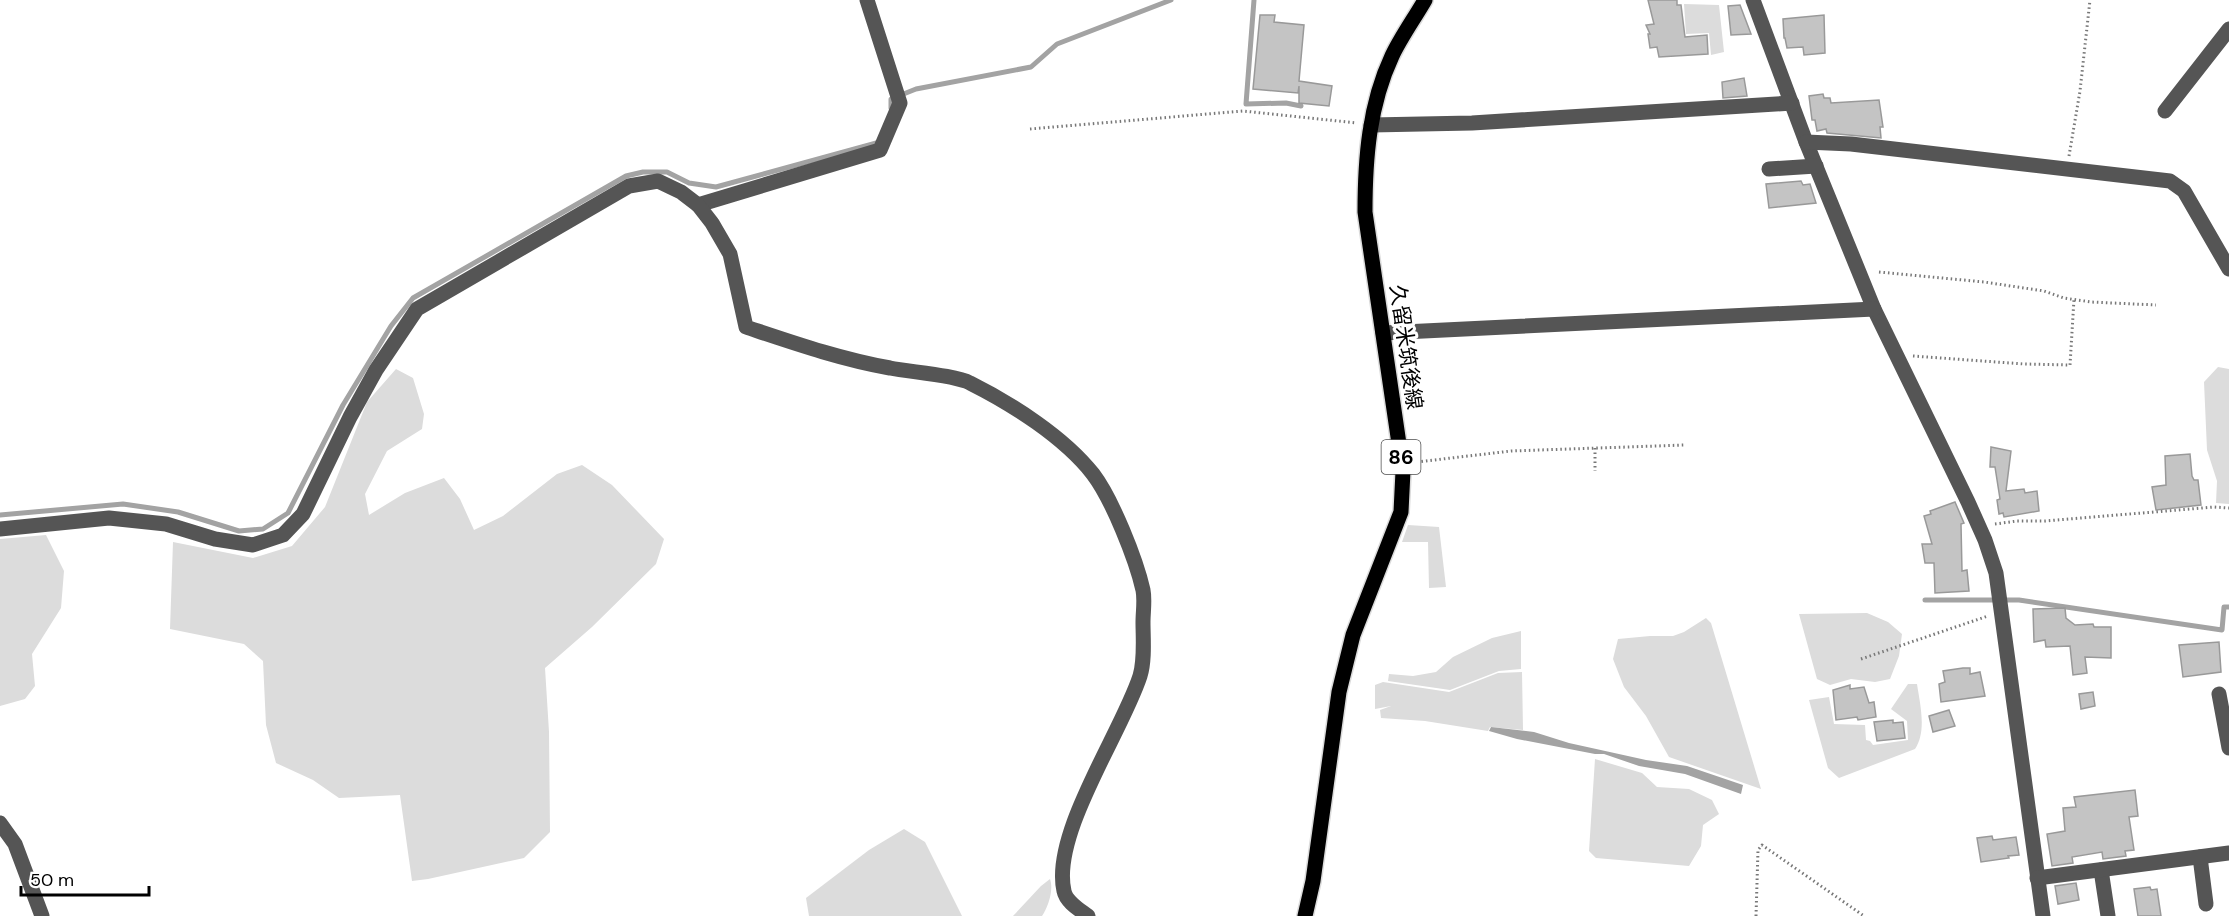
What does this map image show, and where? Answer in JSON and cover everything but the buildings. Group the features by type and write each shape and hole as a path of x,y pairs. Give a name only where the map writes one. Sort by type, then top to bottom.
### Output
{"main road":[{"name":"久留米筑後線","path":"1305,916 1313,881 1338,692 1353,635 1401,512 1402,464 1365,212 1365,174 1376,102 1392,56 1425,0"}],"street":[{"path":"698,205 880,150 900,103 867,0"},
{"path":"1753,0 1806,142 1874,309 1985,540 1996,573 2043,916"},
{"path":"2165,111 2229,29"},
{"path":"1371,125 1472,123 1792,104"},
{"path":"1806,142 1851,144 2170,181 2184,191 2229,269"},
{"path":"1769,169 1816,166"},
{"path":"0,529 109,518 166,524 215,539 253,545 283,535 303,514 350,417 376,370 417,309 629,186 658,181 681,192 698,205 712,223 730,254 746,327 821,353 889,368 967,381 1013,407 1066,447 1094,475 1116,516 1131,552 1143,592 1143,637 1141,674 1070,832 1062,867 1064,893 1076,908 1088,916"},
{"path":"1383,333 1874,309"},
{"path":"2219,694 2229,748"},
{"path":"0,823 15,844 42,916"},
{"path":"2037,878 2229,853"},
{"path":"2200,857 2206,904"},
{"path":"2101,870 2108,916"}],"path":[{"path":"2067,169 2080,91 2090,0"},
{"path":"1030,129 1243,111 1371,125"},
{"path":"1879,272 2004,285 2044,291 2073,299 2156,304"},
{"path":"1896,354 2024,364 2070,365 2073,299"},
{"path":"1402,464 1511,451 1685,444"},
{"path":"1595,448 1595,471"},
{"path":"1988,525 2214,507 2229,508"},
{"path":"1861,659 2001,612"},
{"path":"1756,916 1758,850 1762,846 1864,916"}],"shaded area":[{"path":"1684,4 1719,5 1724,52 1711,55 1709,33 1686,34"},
{"path":"2218,367 2229,369 2229,504 2216,503 2217,481 2207,450 2204,382"},
{"path":"396,369 413,378 424,414 422,429 387,451 365,494 369,515 405,493 444,478 460,499 474,530 503,516 557,474 582,465 612,485 664,539 656,564 592,627 545,668 549,732 550,832 524,858 412,881 400,795 339,798 313,780 276,763 266,725 263,661 244,644 170,629 173,542 253,558 292,546 325,507 367,402"},
{"path":"1408,525 1439,527 1446,587 1429,588 1428,542 1402,542"},
{"path":"46,535 64,571 61,608 32,654 35,686 25,699 0,706 0,539"},
{"path":"1867,613 1888,622 1902,634 1899,656 1890,679 1875,682 1851,679 1830,685 1817,679 1799,614"},
{"path":"1706,618 1711,623 1761,789 1669,757 1646,716 1624,687 1613,659 1618,639 1673,636"},
{"path":"1521,631 1521,669 1499,671 1450,690 1388,681 1389,674 1413,676 1436,672 1453,657 1492,638"},
{"path":"1522,672 1523,730 1490,727 1488,731 1425,721 1381,718 1380,710 1391,706 1375,709 1375,685 1383,682 1449,692 1498,673"},
{"path":"1908,684 1917,684 1921,709 1921,734 1915,749 1839,778 1828,768 1809,700 1829,697 1834,724 1865,725 1866,740 1873,745 1908,740 1907,721 1891,709"},
{"path":"1491,727 1534,732 1569,743 1646,760 1687,766 1743,785 1741,794 1685,774 1639,766 1604,754 1517,739 1489,731"},
{"path":"1595,759 1642,773 1657,787 1689,789 1712,800 1719,814 1703,825 1701,846 1689,866 1596,858 1589,851"},
{"path":"904,829 925,842 962,916 809,916 806,898 869,850"},
{"path":"1050,879 1050,898 1042,916 1013,916 1041,886"}],"waterway":[{"path":"891,108 891,99 916,89 1031,67 1057,44 1171,0"},
{"path":"1254,0 1246,104 1286,103 1301,106"},
{"path":"0,515 123,504 178,512 239,531 263,529 288,513 343,405 391,326 413,298 626,176 643,172 667,172 689,183 716,187 880,142 880,140"},
{"path":"1925,600 2019,600 2222,630 2224,607 2229,607"}]}
